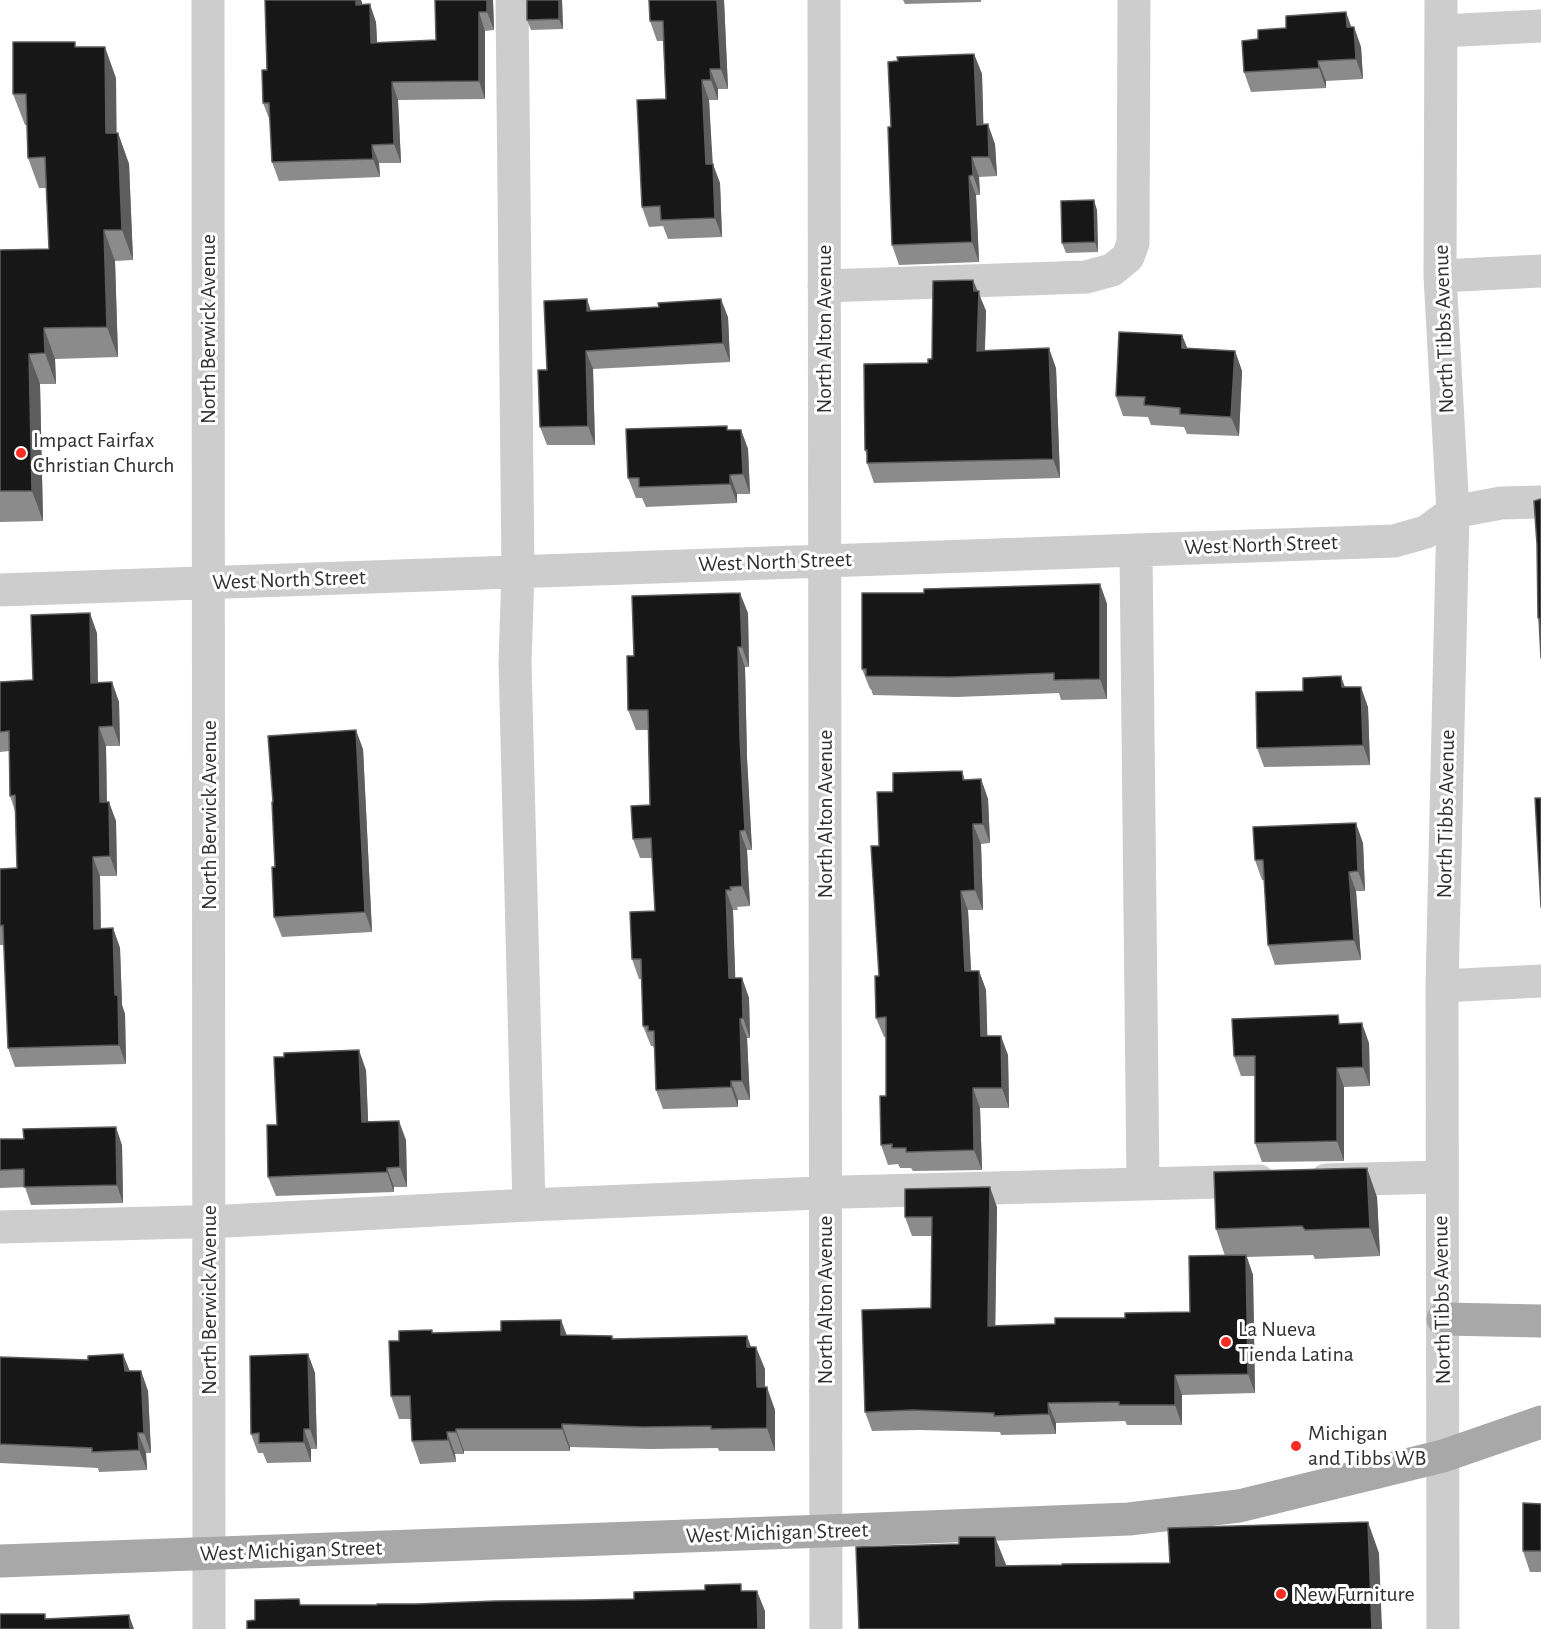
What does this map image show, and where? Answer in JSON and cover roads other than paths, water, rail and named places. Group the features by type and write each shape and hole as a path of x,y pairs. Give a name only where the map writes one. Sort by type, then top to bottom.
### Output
{"main road":[{"path":"1443,1319 1541,1321"},
{"name":"West Michigan Street","path":"0,1561 1129,1519 1239,1506 1443,1456 1541,1422"}],"street":[{"name":"North Berwick Avenue","path":"208,0 209,1629"},
{"path":"512,0 518,572 515,662 529,1205"},
{"name":"North Alton Avenue","path":"824,0 826,1629"},
{"path":"824,286 1086,277 1112,270 1128,257 1132,243 1134,0"},
{"path":"1441,15 1541,26"},
{"name":"North Tibbs Avenue","path":"1441,15 1440,276 1453,512 1442,986 1443,1629"},
{"path":"1440,276 1541,270"},
{"name":"West North Street","path":"0,590 1394,541 1426,532 1453,512 1501,503 1541,502"},
{"path":"1136,550 1143,1184"},
{"path":"1442,986 1541,981"},
{"path":"0,1227 209,1222 825,1192 1442,1177"}],"place":[{"name":"Impact Fairfax Christian Church","path":"21,453"},
{"name":"La Nueva Tienda Latina","path":"1226,1342"},
{"name":"Michigan and Tibbs WB","path":"1296,1446"},
{"name":"New Furniture","path":"1281,1594"}]}
